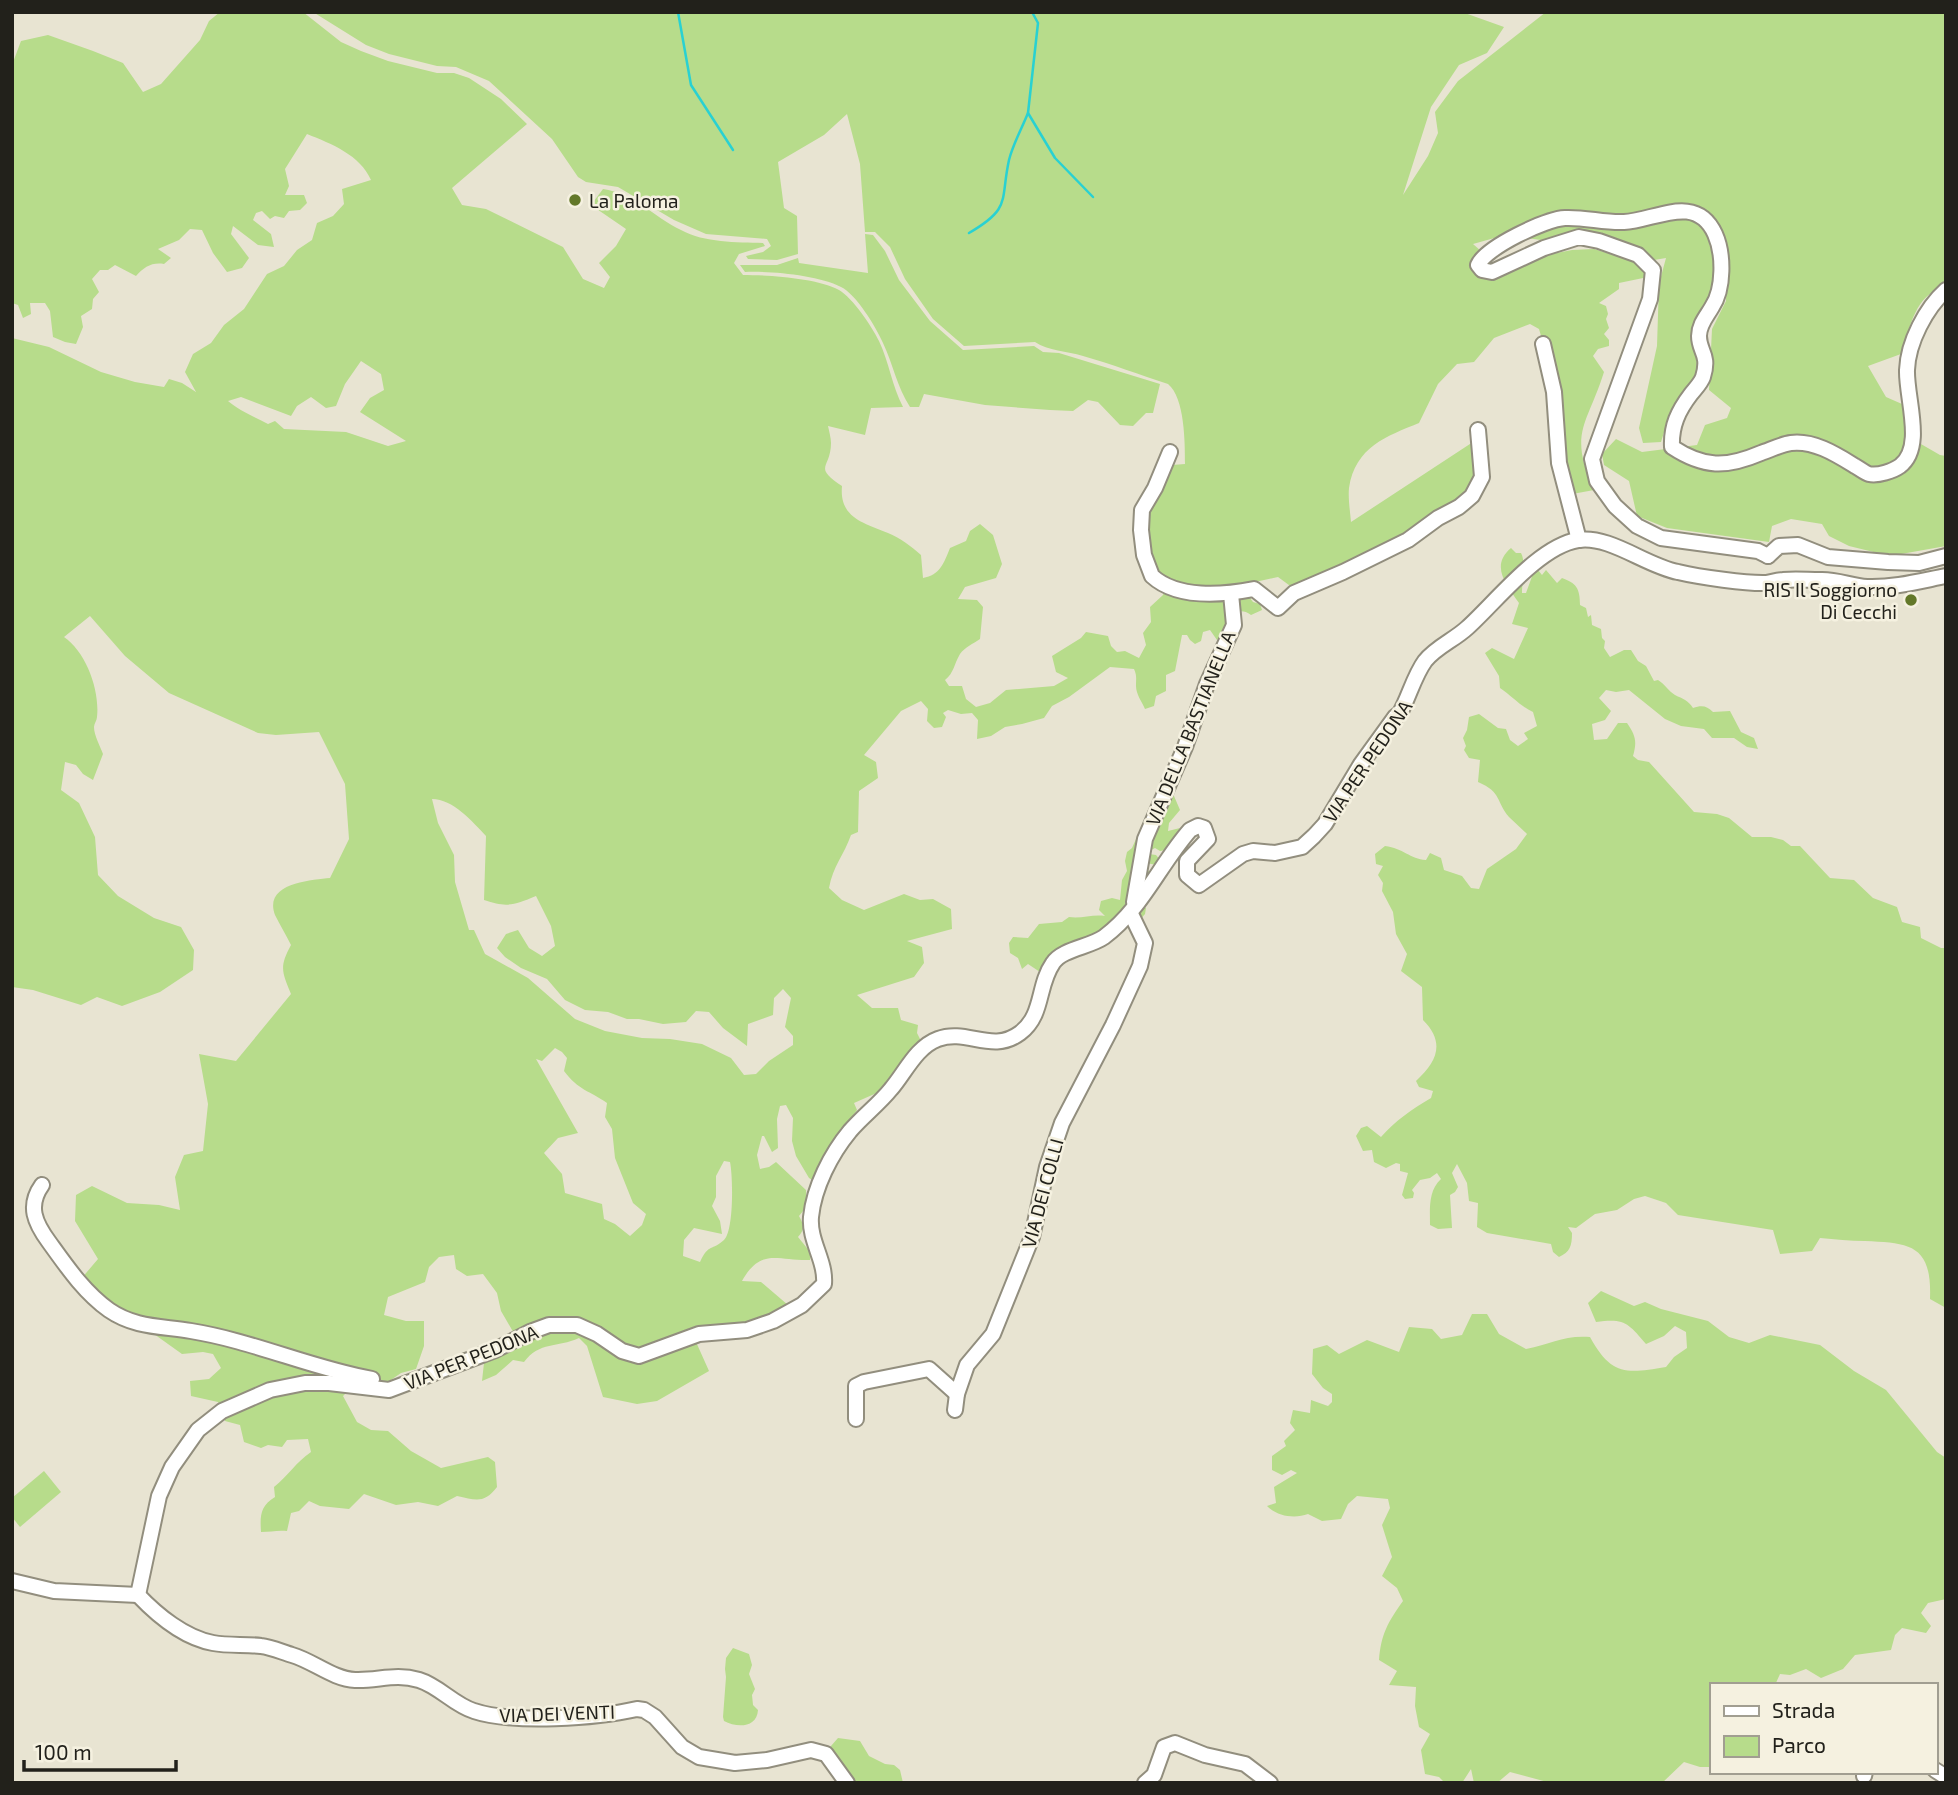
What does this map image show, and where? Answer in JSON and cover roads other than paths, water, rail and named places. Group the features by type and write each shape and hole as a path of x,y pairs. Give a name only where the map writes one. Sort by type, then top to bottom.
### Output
{"street":[{"path":"1766,583 1772,573 1768,556 1758,551 1661,538 1637,526 1615,506 1597,481 1592,459 1650,299 1653,270 1638,255 1579,237 1544,248 1493,272 1482,271 1478,265 1481,257 1517,235 1561,218 1626,222 1667,212 1692,212 1707,222 1718,245 1721,281 1714,305 1703,319 1699,337 1706,358 1703,380 1683,404 1671,429 1671,447 1692,460 1724,465 1792,443 1818,447 1869,474 1888,472 1901,466 1912,447 1914,431 1907,377 1913,342 1934,301 1946,290"},
{"path":"1543,344 1554,392 1559,463 1579,540 1615,546 1676,572 1766,583 1828,580 1869,587 1946,576"},
{"path":"1170,452 1155,488 1142,510 1141,530 1147,567 1157,580 1170,586 1196,593 1231,594 1254,589 1278,608 1294,593 1408,540 1472,496 1482,477 1478,430"},
{"name":"VIA PER PEDONA","path":"138,1595 159,1496 172,1467 198,1430 222,1411 270,1390 305,1383 329,1383 388,1390 495,1350 549,1325 577,1325 629,1354 639,1356 699,1334 747,1330 773,1321 802,1305 824,1284 822,1265 811,1237 814,1202 830,1164 849,1133 891,1090 919,1052 938,1039 959,1037 999,1043 1020,1033 1034,1018 1041,1003 1042,989 1054,962 1063,954 1102,939 1131,914 1190,830 1198,826 1204,828 1208,839 1187,862 1187,875 1199,884 1243,854 1253,851 1275,853 1302,847 1325,824 1361,764 1395,716 1400,713 1425,662 1436,650 1467,628 1517,579 1544,557 1579,540"},
{"path":"1768,556 1779,546 1798,545 1828,557 1888,562 1919,563 1946,556"},
{"name":"VIA DELLA BASTIANELLA","path":"1131,914 1145,839 1185,747 1207,684 1234,625 1231,594"},
{"name":"VIA DEI COLLI","path":"955,1409 957,1394 967,1366 993,1334 1032,1237 1047,1167 1062,1123 1140,966 1145,943 1131,914"},
{"path":"42,1185 33,1202 34,1219 78,1282 110,1311 149,1328 191,1331 334,1371 404,1385"},
{"path":"856,1419 856,1386 864,1382 929,1369 957,1394"},
{"path":"12,1581 64,1592 138,1595"},
{"name":"VIA DEI VENTI","path":"138,1595 190,1635 211,1643 272,1649 308,1660 342,1678 357,1680 394,1675 419,1680 471,1711 492,1716 583,1717 644,1710 655,1717 682,1747 699,1757 735,1763 767,1760 811,1750 826,1755 847,1783"},
{"path":"1145,1783 1154,1775 1164,1747 1175,1743 1205,1755 1245,1764 1270,1783"}],"waterway":[{"path":"678,12 691,85 733,150"},
{"path":"1032,12 1038,23 1028,113 1055,158 1093,197"},
{"path":"969,233 992,217 1002,202 1009,160 1028,113"}],"place":[{"name":"La Paloma","path":"575,200"},
{"name":"RIS Il Soggiorno Di Cecchi","path":"1911,600"}]}
